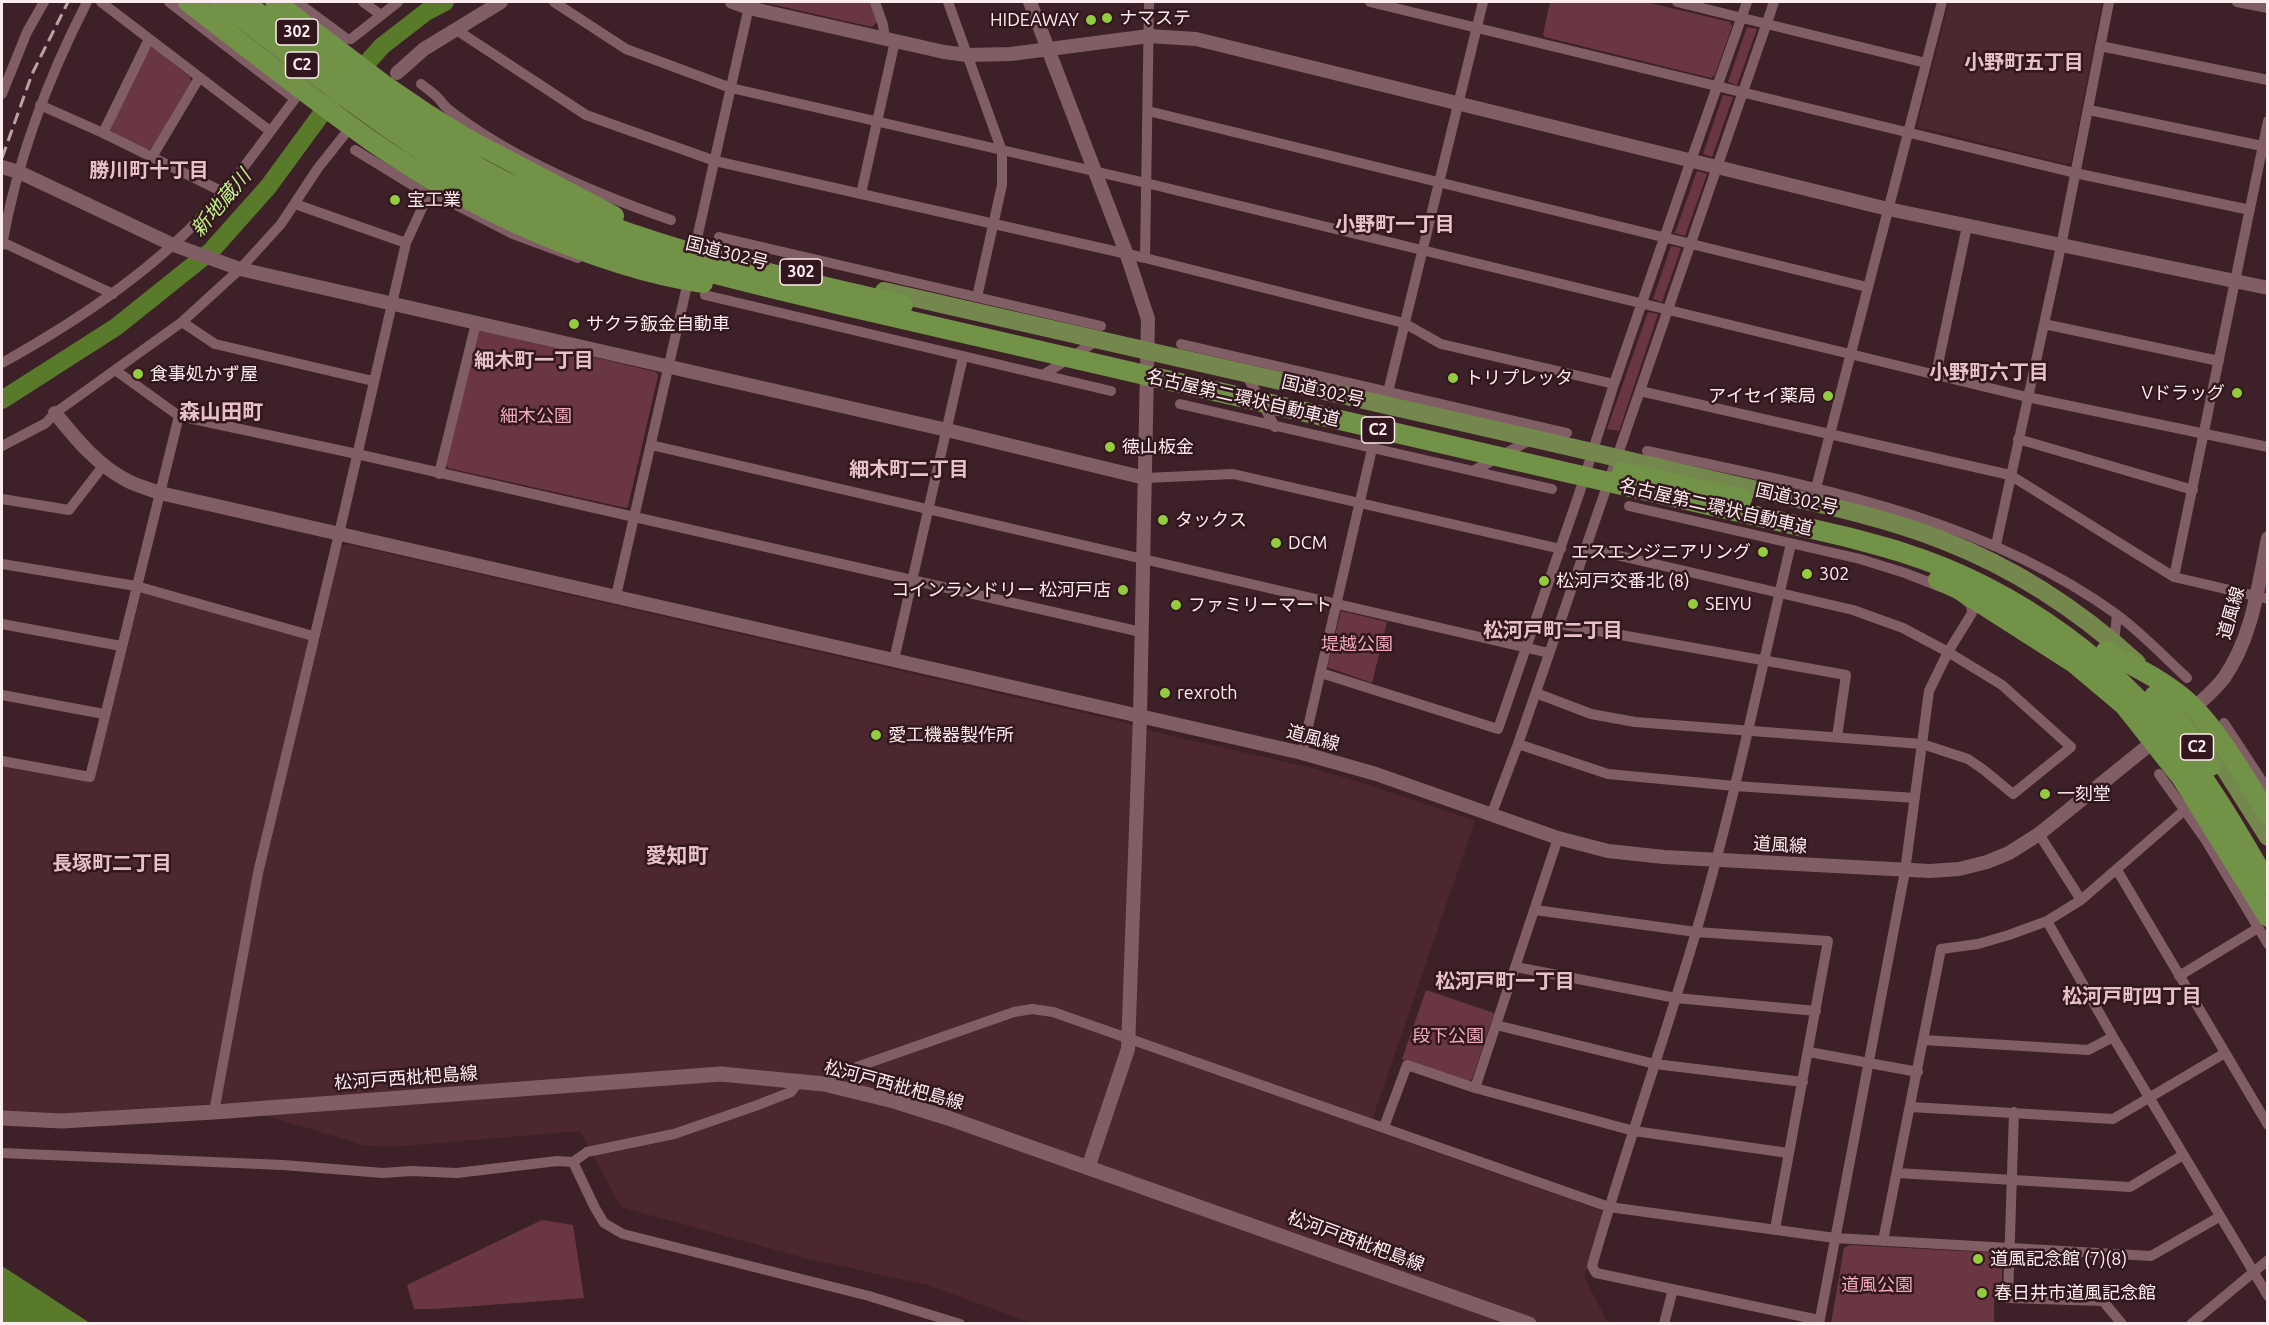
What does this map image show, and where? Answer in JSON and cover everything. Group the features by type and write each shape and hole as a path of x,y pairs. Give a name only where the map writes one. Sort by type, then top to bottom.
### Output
{"highway":[{"path":"188,2 371,140 446,186 534,230 623,266 682,280 834,296"},
{"name":"国道302号","path":"208,2 269,45 289,51 318,54 337,61"},
{"name":"名古屋第二環状自動車道","path":"220,2 385,126 453,170 540,215 634,252 685,267 834,296 1696,488 1908,541 1955,559 1997,579 2110,647 2178,722 2212,767 2268,858"},
{"name":"名古屋第二環状自動車道","path":"244,2 390,111 458,156 505,182 547,201 633,235 834,296 1847,537 1905,553 1951,571 2033,614 2097,660 2138,698 2194,765 2268,884"},
{"name":"国道302号","path":"258,2 376,92 469,152 549,193 597,214 695,246 809,274 1099,333 1149,351 1246,374 1482,420 1533,439 1862,514 1943,540 2034,585 2064,604 2110,647 2166,692 2224,767 2268,837"},
{"path":"275,2 383,84 427,114 464,137 591,204 639,226 834,296"},
{"path":"1693,502 1845,545 1924,573 1960,590 2074,663 2124,705 2181,777 2263,922"},
{"path":"2110,647 2164,683 2189,703 2224,748 2268,815"}],"main road":[{"name":"松河戸西枇杷島線","path":"2,1118 62,1121 214,1112 721,1074 824,1084 894,1101 948,1118 1529,1323"}],"street":[{"path":"2,94 27,32 44,2"},
{"path":"87,2 61,51 40,105 19,172 2,243 113,294"},
{"path":"101,2 270,131"},
{"path":"2,363 46,339 113,294 176,246 223,192 295,99 169,2"},
{"path":"296,2 302,36"},
{"path":"296,2 347,39 351,39 398,2"},
{"path":"363,2 381,15"},
{"path":"2,446 46,423 55,413 182,322 240,269 281,224 318,168 376,92 424,49 501,2"},
{"path":"554,2 626,49 731,88 1146,183 2028,397 2268,447"},
{"path":"732,2 750,4 890,40 967,55 1011,54 1149,36 1196,39 1888,209 2268,288"},
{"path":"861,194 878,122 890,40 874,2"},
{"path":"948,2 1002,151 1002,186 977,297"},
{"path":"1030,2 1147,312 1149,351 1140,716 1128,1049 1088,1168"},
{"path":"1145,258 1149,2"},
{"path":"1370,2 2075,174 2250,210"},
{"path":"1388,392 1483,2"},
{"path":"1677,2 1926,63"},
{"path":"1321,673 1497,729 1561,549 1690,161 1747,2"},
{"path":"1492,813 1560,624 1774,2"},
{"path":"1816,488 1942,2"},
{"path":"1996,544 2061,246 2109,2"},
{"path":"2237,2 2268,8"},
{"path":"616,596 750,4"},
{"path":"455,29 586,115 715,161 1145,258 1404,323 1441,344 1614,384"},
{"path":"103,133 149,39"},
{"path":"2100,46 2268,80"},
{"path":"152,157 200,78"},
{"path":"421,84 448,109 521,154 593,190 671,220"},
{"path":"40,105 223,192"},
{"path":"2089,110 2262,146"},
{"path":"1148,111 1867,287"},
{"path":"2174,577 2268,121"},
{"path":"355,150 422,191 435,194 489,222 576,258 658,281"},
{"path":"489,222 469,152 482,150 505,159 521,154"},
{"path":"2,167 19,172 176,246 240,269 947,430 1145,478 1233,474 1561,549"},
{"path":"593,190 597,214"},
{"path":"214,1112 258,873 373,381 406,243 429,193"},
{"path":"295,204 406,243"},
{"path":"576,258 617,221"},
{"path":"1936,374 1967,226"},
{"path":"719,237 977,297 1038,319"},
{"path":"764,262 778,251"},
{"path":"809,274 820,323"},
{"path":"705,295 1111,390"},
{"path":"182,322 215,344 373,381"},
{"path":"439,474 476,323"},
{"path":"2043,324 2219,361"},
{"path":"1043,375 1099,333"},
{"path":"1182,344 1388,392 1482,420 1567,433"},
{"path":"1209,365 1230,356"},
{"path":"894,660 963,357"},
{"path":"115,370 178,416 357,454 1141,632"},
{"path":"1246,374 1275,427"},
{"path":"1640,391 2010,475 2174,577 2262,598"},
{"path":"1180,404 1552,489"},
{"name":"道風線","path":"55,413 103,466 128,481 160,493 1302,753 1376,774 1558,838 1608,850 1664,857 1905,871 1959,868 1987,862 2009,853 2038,834 2186,716 2223,679 2242,648 2262,598 2268,538"},
{"path":"2,761 90,777 178,416"},
{"path":"1473,471 1533,439"},
{"path":"2018,439 2193,490"},
{"path":"651,444 1549,653"},
{"path":"1302,753 1372,449"},
{"path":"1647,451 1816,488 1908,513 1996,544 2059,577 2117,615 2187,678"},
{"path":"2,499 69,510 103,466"},
{"path":"1720,482 1744,533"},
{"path":"1629,506 1860,559 1938,585 1965,599 1971,605 1972,613 1948,652 1929,691 1905,871 1819,1322 1596,1273 1592,1266 1717,860 1791,544"},
{"path":"1536,693 1591,714 1611,718 1922,744 1968,759 2013,794 2071,747 2002,685 1948,652 1902,628 1853,610 1586,548"},
{"path":"2,564 136,586 314,636"},
{"path":"2110,647 2117,615"},
{"path":"2,624 121,646"},
{"path":"1560,624 1846,675 1837,737"},
{"path":"2,695 104,714"},
{"path":"2224,723 2268,790"},
{"path":"1518,744 1608,774 1735,786 1915,798"},
{"path":"2224,767 2250,762"},
{"path":"2159,774 2263,922 2268,944"},
{"path":"2205,839 2238,788"},
{"path":"1883,1241 1941,949 1988,941 2047,921 2081,900 2180,814"},
{"path":"2038,834 2081,900"},
{"path":"1475,1088 1558,838"},
{"path":"2117,870 2268,1125"},
{"path":"1535,910 1696,932 1828,941 1775,1229"},
{"path":"2047,921 2219,1217 2268,1296"},
{"path":"2179,976 2263,922"},
{"path":"1516,967 1676,998 1816,1011"},
{"path":"824,1084 831,1076 1014,1012 1032,1010 1053,1012 1609,1207 1835,1238 2151,1256 2219,1217"},
{"path":"1497,1025 1655,1064 1803,1082"},
{"path":"1924,1040 2088,1050 2113,1036"},
{"path":"1809,1052 1918,1072"},
{"path":"1911,1107 2113,1119 2224,1053"},
{"path":"1384,1127 1407,1065 1475,1088 1634,1131 1788,1153"},
{"path":"2,1153 283,1165 383,1173 411,1171 457,1173 557,1161 573,1162 587,1152 674,1134 755,1106 791,1092 799,1082"},
{"path":"2014,1112 2008,1298 2103,1301 2122,1323"},
{"path":"1897,1173 2130,1187 2183,1155"},
{"path":"573,1162 594,1208 604,1223 623,1234 869,1296 960,1323"},
{"path":"2191,1323 2268,1260"},
{"path":"1664,1323 1673,1289"}],"shaded area":[{"path":"1949,2 2102,2 2071,162 2066,164 1919,127"},
{"path":"347,544 1123,722 1154,732 1312,768 1475,821 1369,1129 1601,1210 1603,1214 1584,1277 1608,1323 1032,1323 927,1285 805,1258 621,1207 580,1131 392,1147 363,1145 225,1103 62,1114 2,1111 2,764 94,779 141,594 144,592 319,642 341,547"},
{"path":"2,1266 90,1323 2,1323"}],"green space":[{"path":"762,2 870,2 877,22 872,27"},
{"path":"1550,2 1646,2 1730,22 1732,26 1715,75 1711,78 1545,37 1543,34"},
{"path":"1747,27 1757,29 1737,85 1728,82"},
{"path":"152,47 190,77 191,81 151,149 146,150 112,134 110,129 148,48"},
{"path":"1723,95 1733,97 1712,157 1703,154"},
{"path":"1697,171 1707,174 1685,236 1675,233"},
{"path":"1671,246 1681,248 1662,302 1653,299"},
{"path":"1648,312 1658,314 1619,431 1607,429"},
{"name":"細木公園","path":"479,330 656,372 658,376 626,508 448,468 446,464"},
{"name":"堤越公園","path":"1341,611 1387,622 1372,683 1327,667"},
{"name":"段下公園","path":"1426,990 1494,1013 1472,1079 1468,1082 1402,1059"},
{"path":"542,1220 573,1225 584,1298 414,1309 407,1285"},
{"name":"道風公園","path":"1850,1245 1999,1253 2003,1257 2001,1298 1994,1298 1994,1323 1831,1323 1844,1248"}],"waterway":[{"name":"新地蔵川","path":"2,400 116,327 211,251 268,187 320,116 382,46 426,12 445,2"}],"railway":[{"path":"2,158 32,74 68,2"}],"place":[{"name":"ナマステ","path":"1107,18"},
{"name":"HIDEAWAY","path":"1091,20"},
{"name":"宝工業","path":"395,200"},
{"name":"サクラ鈑金自動車","path":"574,324"},
{"name":"食事処かず屋","path":"138,374"},
{"name":"トリプレッタ","path":"1453,378"},
{"name":"Vドラッグ","path":"2237,393"},
{"name":"アイセイ薬局","path":"1828,396"},
{"name":"徳山板金","path":"1110,447"},
{"name":"タックス","path":"1163,520"},
{"name":"DCM","path":"1276,543"},
{"name":"エスエンジニアリング","path":"1763,552"},
{"name":"302","path":"1807,574"},
{"name":"松河戸交番北 (8)","path":"1544,581"},
{"name":"コインランドリー 松河戸店","path":"1123,590"},
{"name":"SEIYU","path":"1693,604"},
{"name":"ファミリーマート","path":"1176,605"},
{"name":"rexroth","path":"1165,693"},
{"name":"愛工機器製作所","path":"876,735"},
{"name":"一刻堂","path":"2045,794"},
{"name":"道風記念館 (7)(8)","path":"1978,1259"},
{"name":"春日井市道風記念館","path":"1982,1293"}],"district":[{"name":"小野町五丁目","path":"2024,62"},
{"name":"勝川町十丁目","path":"149,170"},
{"name":"小野町一丁目","path":"1395,224"},
{"name":"細木町一丁目","path":"534,360"},
{"name":"小野町六丁目","path":"1989,372"},
{"name":"森山田町","path":"221,412"},
{"name":"細木町二丁目","path":"909,469"},
{"name":"松河戸町二丁目","path":"1553,630"},
{"name":"愛知町","path":"677,856"},
{"name":"長塚町二丁目","path":"112,863"},
{"name":"松河戸町一丁目","path":"1505,981"},
{"name":"松河戸町四丁目","path":"2132,996"}]}
